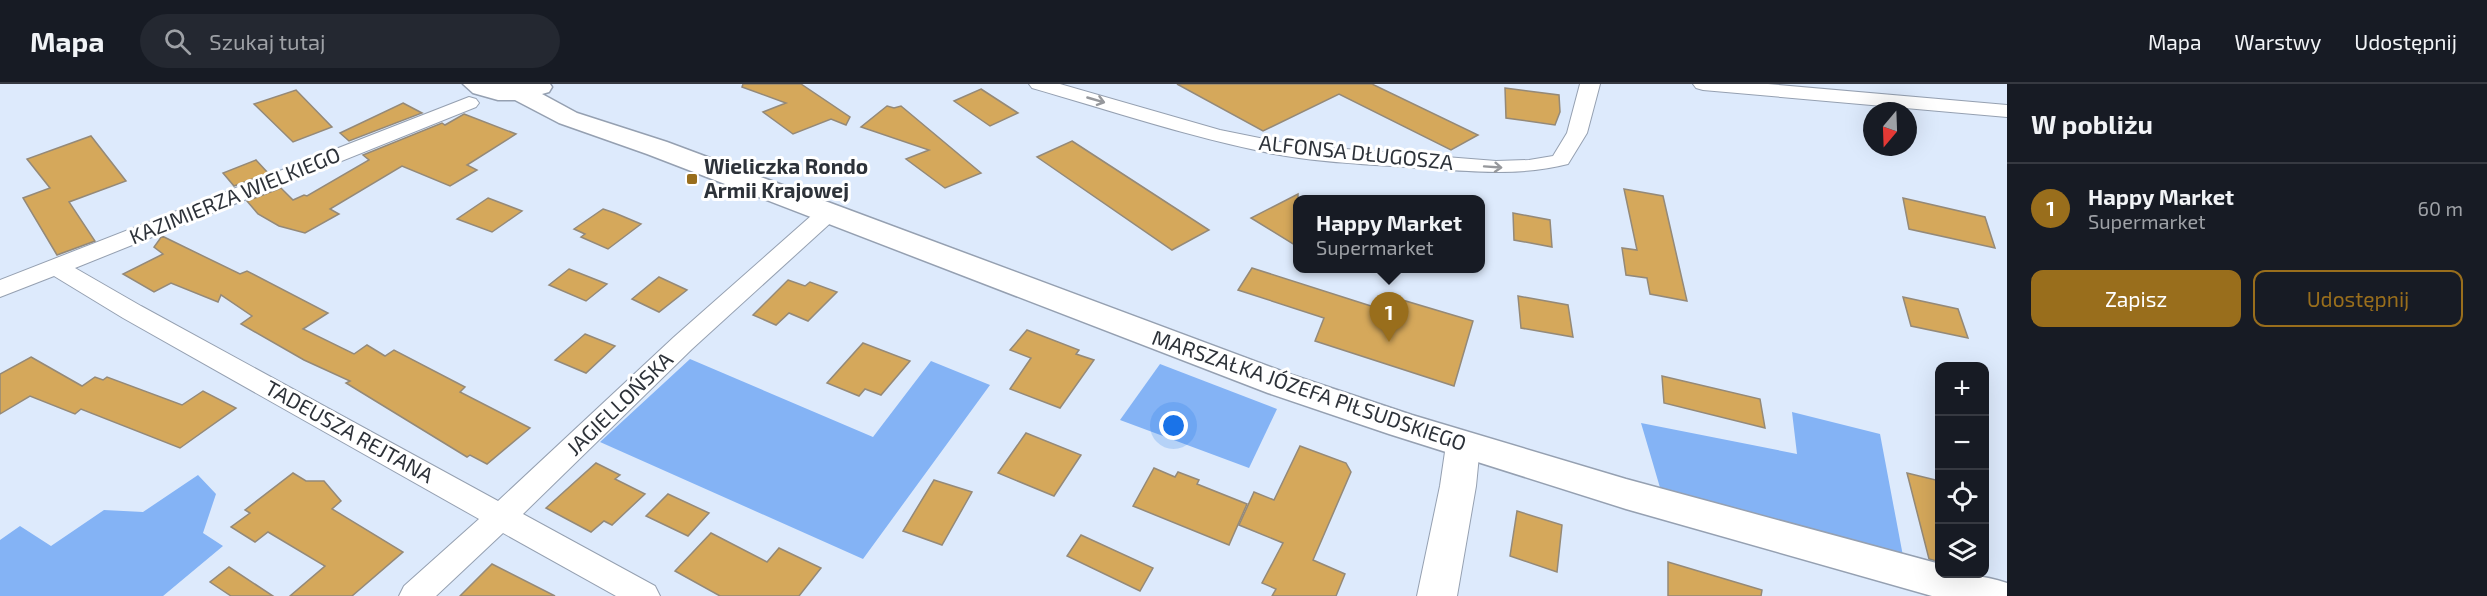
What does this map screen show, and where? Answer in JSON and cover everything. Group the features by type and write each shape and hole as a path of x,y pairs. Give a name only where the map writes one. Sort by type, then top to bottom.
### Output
{"main road":[{"path":"472,93 519,92 548,84"},
{"name":"MARSZAŁKA JÓZEFA PIŁSUDSKIEGO","path":"560,84 562,95 576,106 638,142"},
{"name":"MARSZAŁKA JÓZEFA PIŁSUDSKIEGO","path":"519,92 568,118 638,142 1305,393 1463,445 1626,494 1993,596"}],"street":[{"name":"ALFONSA DŁUGOSZA","path":"1039,84 1236,140 1279,148 1507,168 1541,166 1561,160 1577,133 1590,84"},
{"path":"1703,84 2007,111"},
{"name":"KAZIMIERZA WIELKIEGO","path":"0,289 472,93"},
{"name":"JAGIELLOŃSKA","path":"415,596 579,444 683,343 828,213"},
{"name":"TADEUSZA REJTANA","path":"56,267 132,312 644,596"},
{"path":"1437,596 1458,486 1463,445"}],"shaded area":[{"path":"690,359 873,437 931,361 990,385 863,559 600,442"},
{"path":"1160,364 1277,409 1249,468 1120,420"},
{"path":"1792,412 1880,434 1903,556 1661,491 1641,423 1797,454"},
{"path":"198,475 216,494 203,533 223,546 163,596 0,596 0,540 20,526 51,546 104,510 143,512"}],"building":[{"path":"743,84 801,84 850,117 846,125 831,119 793,134 763,112 786,103 742,87"},
{"path":"1177,84 1372,84 1478,135 1451,150 1339,94 1263,131"},
{"path":"1505,88 1559,95 1560,112 1555,125 1506,118"},
{"path":"981,89 1018,113 990,126 954,101"},
{"path":"296,90 332,127 293,142 254,104"},
{"path":"403,103 422,113 349,141 340,133"},
{"path":"887,106 894,108 901,106 981,173 945,188 906,159 929,150 861,127"},
{"path":"464,114 516,134 467,165 477,170 450,186 402,166 330,209 339,214 305,233 279,226 258,214 247,201 281,188 293,200 307,196 369,160 363,155 442,123 445,125"},
{"path":"91,136 126,181 69,202 95,241 57,255 23,198 50,188 27,159"},
{"path":"1072,141 1209,230 1172,250 1037,157"},
{"path":"256,160 268,173 234,186 223,173"},
{"path":"1624,189 1663,196 1687,301 1650,294 1647,278 1626,275 1622,248 1637,250"},
{"path":"1293,197 1293,244 1251,218"},
{"path":"488,198 522,211 492,232 457,219"},
{"path":"1903,198 1985,217 1995,248 1909,229"},
{"path":"603,209 641,224 608,249 581,237 585,234 574,229"},
{"path":"1513,213 1550,220 1552,247 1514,240"},
{"path":"162,236 240,274 247,271 328,313 303,329 354,354 367,345 385,356 394,350 465,387 460,392 530,428 487,464 470,455 467,457 346,383 350,381 304,360 241,324 252,316 221,295 218,302 171,283 154,292 123,274 163,254 154,247"},
{"path":"1252,268 1393,313 1399,299 1473,321 1454,386 1315,341 1324,318 1238,290"},
{"path":"569,269 607,284 586,301 549,285"},
{"path":"659,277 687,290 659,312 632,299"},
{"path":"788,280 805,286 810,282 837,292 808,321 789,313 776,325 753,315"},
{"path":"1518,296 1568,305 1573,337 1521,328"},
{"path":"1903,297 1958,309 1968,338 1911,326"},
{"path":"1027,330 1079,350 1076,354 1094,360 1060,408 1010,389 1031,358 1010,350"},
{"path":"585,334 615,346 586,373 555,360"},
{"path":"863,343 910,361 881,395 865,389 859,396 827,383"},
{"path":"31,357 82,386 95,377 103,380 107,377 182,405 203,391 236,408 180,448 81,409 75,414 30,396 0,414 0,374"},
{"path":"1662,376 1760,399 1765,428 1664,403"},
{"path":"1026,433 1081,455 1054,496 998,473"},
{"path":"1300,446 1346,463 1351,472 1313,560 1345,574 1336,596 1272,596 1276,589 1262,583 1283,543 1239,525 1254,492 1274,500"},
{"path":"596,463 620,475 615,479 645,494 612,525 604,521 591,532 546,508"},
{"path":"1154,468 1175,477 1178,472 1199,480 1197,484 1247,504 1229,545 1133,506"},
{"path":"293,473 306,481 324,481 341,501 332,509 403,552 352,596 290,596 325,566 268,532 255,542 231,527 250,513 245,510"},
{"path":"1907,473 1935,480 1935,561 1929,559"},
{"path":"934,480 972,492 942,545 903,531"},
{"path":"668,494 709,513 688,536 646,516"},
{"path":"1517,511 1562,525 1557,572 1510,556"},
{"path":"711,533 767,562 779,548 821,568 799,596 720,596 675,571"},
{"path":"1081,535 1153,568 1140,591 1067,556"},
{"path":"1668,562 1762,590 1761,596 1668,596"},
{"path":"492,564 555,596 460,596"},
{"path":"229,567 273,596 231,596 210,582"}],"place":[{"name":"Wieliczka Rondo Armii Krajowej","path":"692,179"},
{"name":"Happy Market","path":"1389,342"}]}
